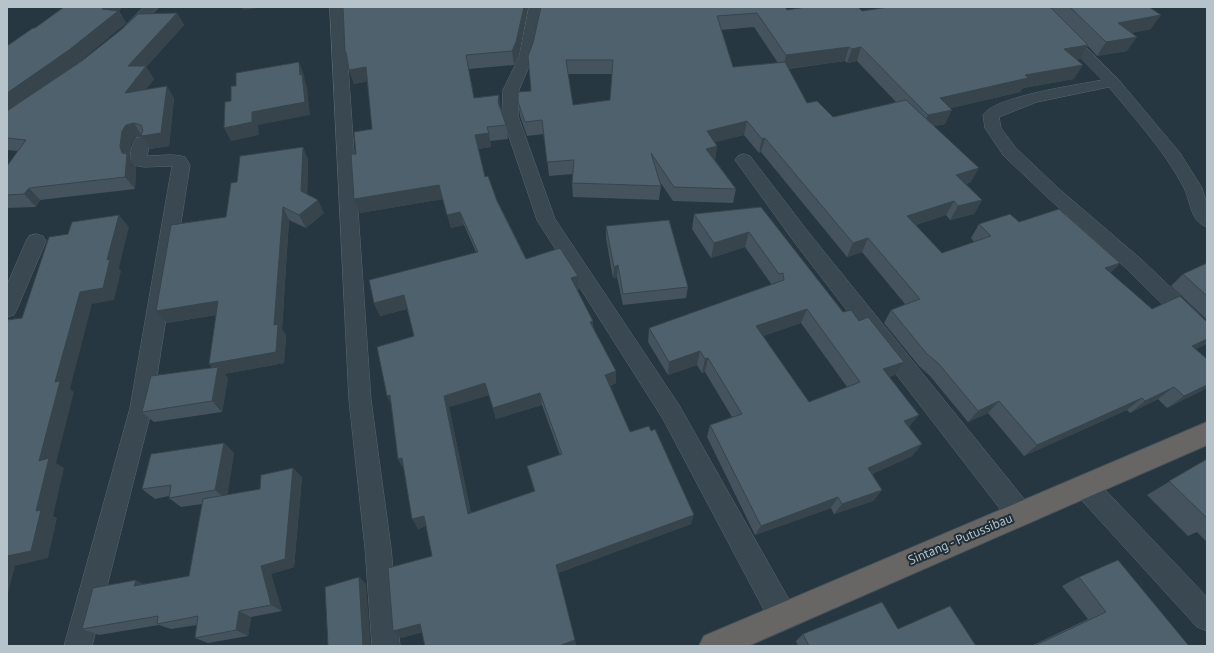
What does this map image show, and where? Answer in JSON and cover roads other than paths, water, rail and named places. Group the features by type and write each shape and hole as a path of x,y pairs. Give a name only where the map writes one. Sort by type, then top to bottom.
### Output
{"highway":[{"name":"Sintang - Putussibau","path":"714,646 782,615 1207,433"}],"street":[{"path":"115,43 152,7"},
{"path":"337,7 360,400 378,548 386,646"},
{"path":"536,7 526,56 511,90 510,116 546,220 671,412 782,615"},
{"path":"1039,9 1057,7"},
{"path":"1039,9 1112,82 1183,170 1192,188 1199,210 1207,220"},
{"path":"1112,82 1019,102 1000,109 991,115 993,128 1009,151 1052,192 1134,264 1207,335"},
{"path":"78,646 141,408 181,165 179,161 174,159 144,162 139,161 138,156 142,142"},
{"path":"744,160 839,285 1020,514"},
{"path":"7,309 36,241"},
{"path":"1085,486 1207,617"}]}
